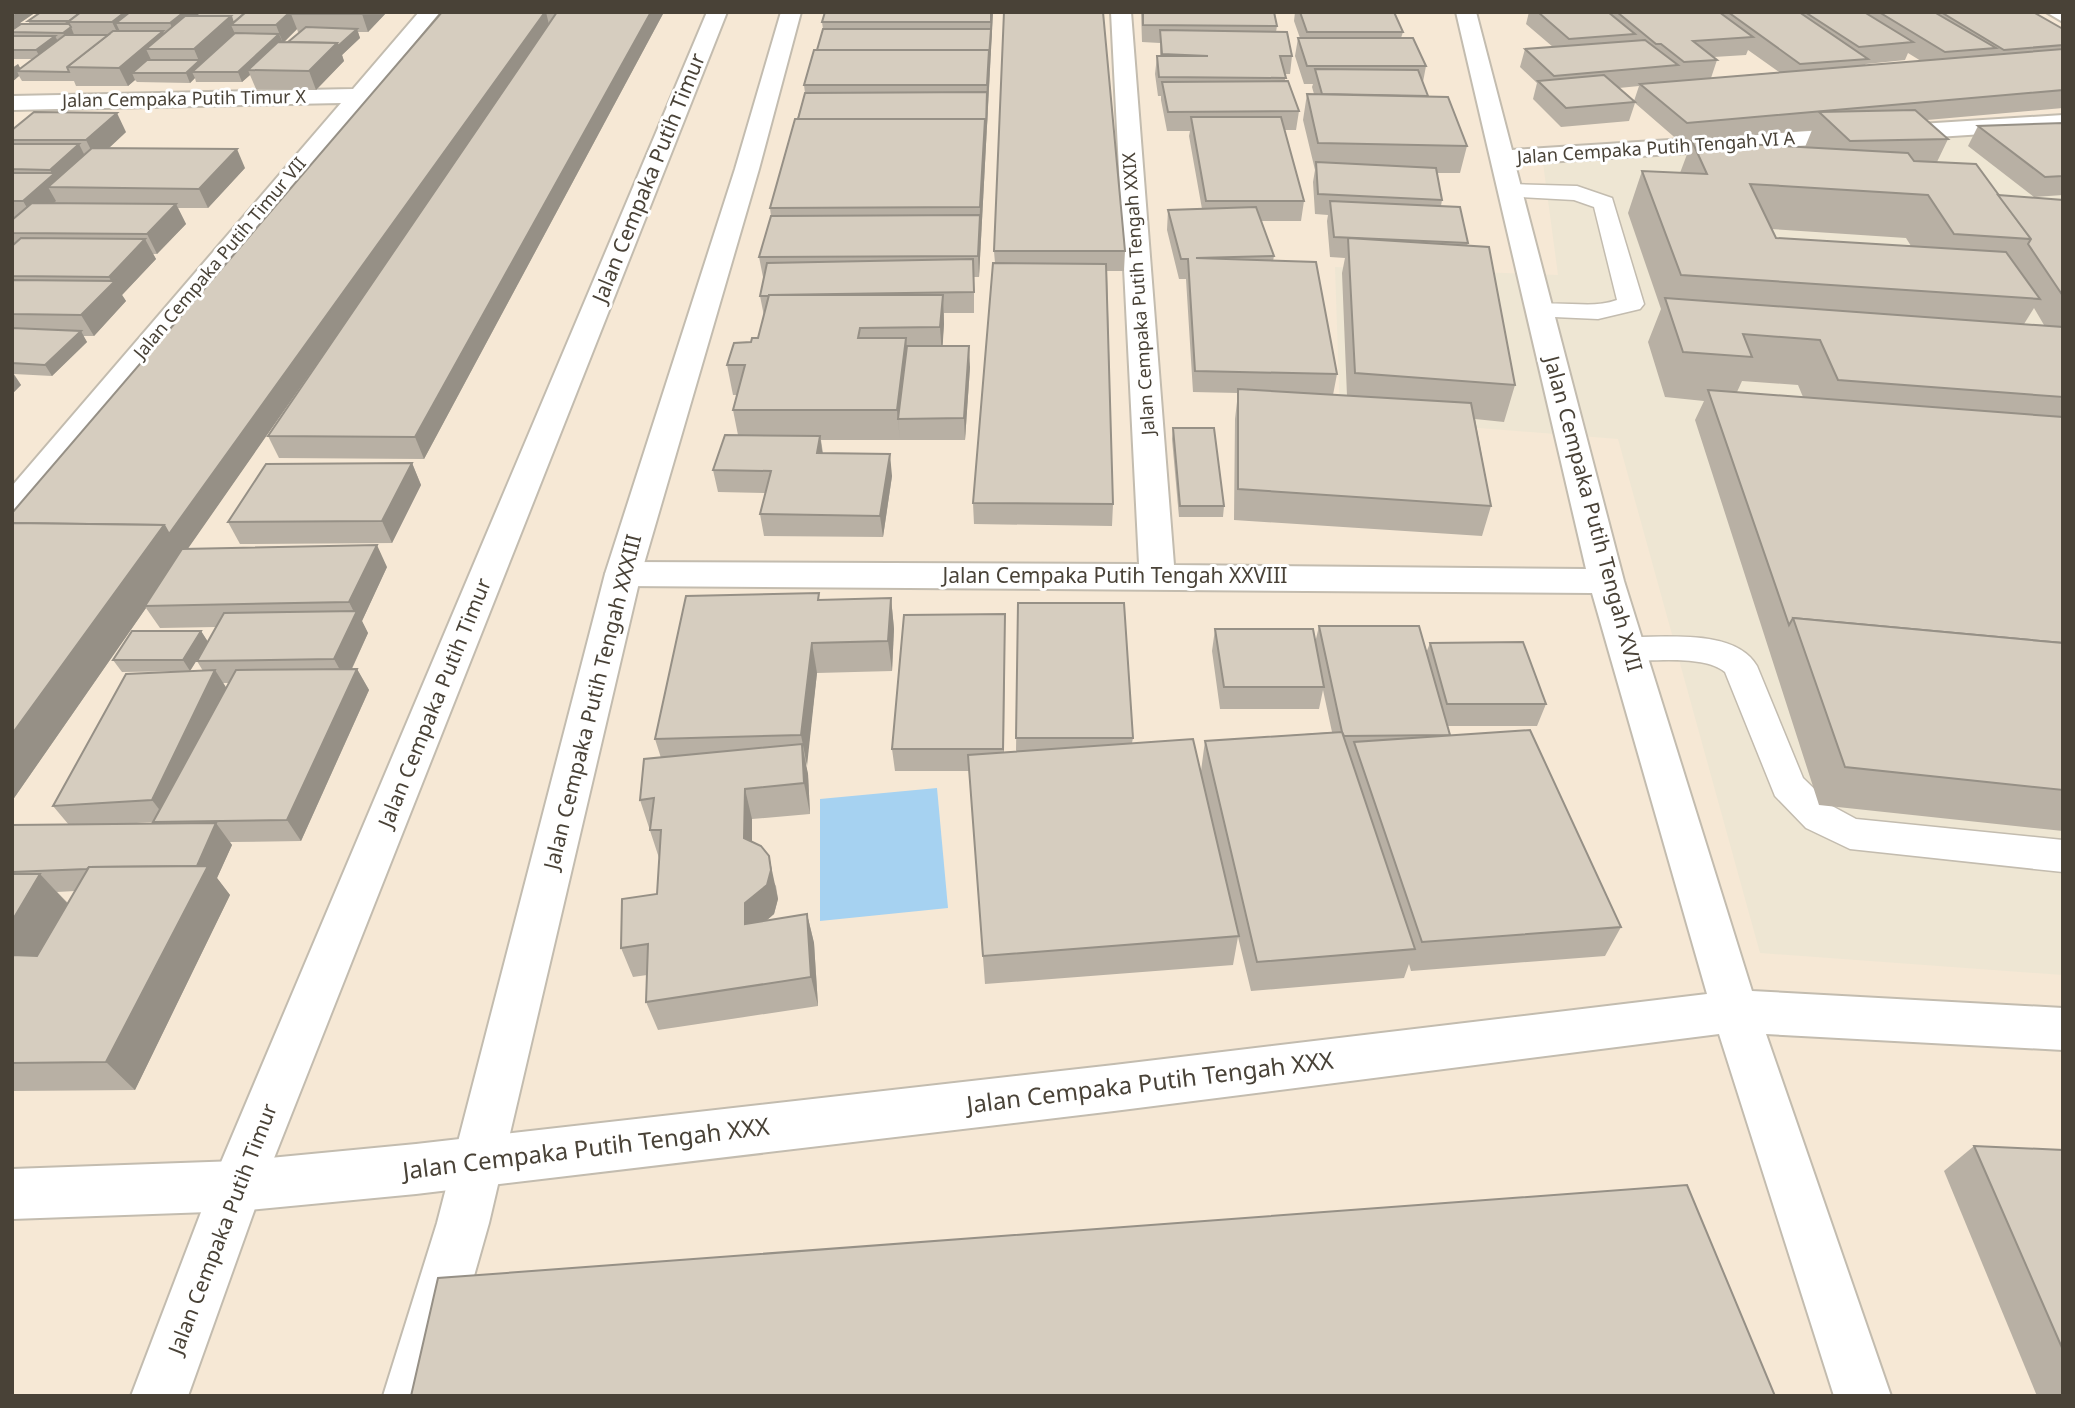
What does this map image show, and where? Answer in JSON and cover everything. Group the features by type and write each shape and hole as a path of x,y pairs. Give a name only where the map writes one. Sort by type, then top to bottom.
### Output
{"street":[{"name":"Jalan Cempaka Putih Timur VII","path":"12,507 356,96 430,12"},
{"name":"Jalan Cempaka Putih Timur","path":"159,1396 257,1184 717,12"},
{"name":"Jalan Cempaka Putih Tengah XXXIII","path":"411,1396 463,1223 623,574 747,169 790,12"},
{"name":"Jalan Cempaka Putih Tengah XXIX","path":"1121,12 1157,576"},
{"name":"Jalan Cempaka Putih Tengah XVII","path":"1466,12 1606,581 1735,1011 1863,1396"},
{"path":"2056,12 2063,16"},
{"name":"Jalan Cempaka Putih Timur X","path":"12,103 356,96"},
{"path":"13,126 42,102"},
{"name":"Jalan Cempaka Putih Tengah VI A","path":"1502,158 2063,122"},
{"path":"12,460 47,464"},
{"name":"Jalan Cempaka Putih Tengah XXVIII","path":"623,574 1606,581"},
{"name":"Jalan Cempaka Putih Tengah XXX","path":"12,1194 257,1184 416,1169 1114,1088 1735,1011 2063,1029"}],"lane":[{"path":"1511,191 1577,192 1604,203 1631,304 1598,312 1541,311"},
{"path":"1627,649 1702,650 1727,655 1740,666 1788,786 1819,817 1850,834 2063,856"}],"shaded area":[{"path":"12,12 2063,12 2063,1396 12,1396"},
{"path":"2063,127 2063,975 1760,953 1618,439 1340,417 1335,267 1558,275 1543,163"}],"water":[{"path":"937,788 948,908 820,921 820,799"}],"building":[{"path":"41,12 81,12 69,21 28,21"},
{"path":"81,12 125,12 112,22 68,22"},
{"path":"130,12 184,12 170,23 116,23"},
{"path":"200,12 246,12 233,23 231,16 195,16"},
{"path":"246,12 290,12 276,25 231,25"},
{"path":"293,12 364,12 291,14"},
{"path":"442,12 545,12 169,534 164,525 12,523 12,513"},
{"path":"557,12 651,12 415,437 268,436"},
{"path":"825,12 991,12 991,22 822,22"},
{"path":"1004,12 1103,12 1125,251 994,251"},
{"path":"1143,12 1274,12 1277,26 1143,25"},
{"path":"1300,12 1394,12 1403,32 1307,32"},
{"path":"1538,12 1608,12 1635,34 1569,39"},
{"path":"1617,12 1719,12 1753,37 1693,41 1717,60 1684,62 1661,44 1656,44"},
{"path":"1728,12 1799,12 1868,59 1800,64"},
{"path":"1805,12 1864,12 1913,42 1859,47"},
{"path":"1879,12 1934,12 1996,48 1945,52"},
{"path":"1941,12 2033,12 2063,29 2063,45 2004,50"},
{"path":"185,16 231,16 194,49 146,49"},
{"path":"21,24 69,24 71,27 63,33 12,32"},
{"path":"306,27 357,29 338,46 337,43 288,42"},
{"path":"823,29 991,29 989,57 989,50 817,50"},
{"path":"1160,30 1287,32 1292,56 1280,56 1286,78 1159,77 1157,56 1208,56 1162,54"},
{"path":"113,31 163,31 119,68 67,67"},
{"path":"235,33 279,34 238,72 192,72"},
{"path":"65,35 108,35 67,67 69,72 17,71"},
{"path":"12,36 55,36 36,50 12,50"},
{"path":"1298,38 1413,38 1426,66 1307,66"},
{"path":"1645,40 1678,65 1554,76 1525,49"},
{"path":"278,42 337,43 309,71 248,70"},
{"path":"2063,49 2063,90 1687,123 1640,84"},
{"path":"814,50 989,50 987,85 804,85"},
{"path":"147,60 200,60 186,73 132,73"},
{"path":"1315,69 1418,70 1428,96 1322,94"},
{"path":"1604,75 1635,102 1566,108 1538,81"},
{"path":"1288,81 1299,111 1168,112 1162,82"},
{"path":"987,92 986,127 985,119 798,119 805,93"},
{"path":"1307,94 1448,97 1467,146 1318,143"},
{"path":"1915,110 1948,139 1850,141 1819,112"},
{"path":"34,112 117,113 86,140 12,140 12,130"},
{"path":"1191,117 1281,117 1304,201 1206,201"},
{"path":"795,119 985,119 980,207 770,208"},
{"path":"2063,123 2063,176 2045,177 1978,126"},
{"path":"1692,141 1908,153 1914,161 1976,164 2031,239 1954,234 1928,195 1750,184 1776,238 2006,252 2040,299 1681,275 1642,171 1707,174"},
{"path":"12,144 79,144 50,170 12,169"},
{"path":"92,148 237,149 199,189 48,187"},
{"path":"1316,162 1436,168 1442,200 1318,194"},
{"path":"12,173 55,173 23,201 12,201"},
{"path":"1998,195 2063,200 2063,296 2028,244 2031,239"},
{"path":"1330,201 1460,207 1468,243 1334,237"},
{"path":"32,203 176,204 147,234 12,233 12,220"},
{"path":"1256,207 1274,256 1196,258 1316,262 1337,374 1195,371 1188,259 1181,259 1168,210"},
{"path":"980,215 978,256 759,257 771,216"},
{"path":"21,238 145,239 109,277 12,276 12,246"},
{"path":"1348,238 1489,247 1515,385 1355,373"},
{"path":"973,259 974,292 760,296 767,263"},
{"path":"993,263 1106,264 1113,504 973,503"},
{"path":"12,280 115,281 81,315 12,314"},
{"path":"769,295 943,295 940,327 860,328 858,338 906,338 897,410 733,410 745,365 727,365 734,343 751,342 752,338 758,338"},
{"path":"1665,298 2063,327 2063,397 1838,380 1820,340 1743,334 1752,357 1683,352"},
{"path":"12,328 81,331 45,365 12,363"},
{"path":"907,346 969,346 964,418 898,419"},
{"path":"1238,389 1471,403 1491,506 1238,489"},
{"path":"1708,390 2063,417 2063,643 1793,618 1789,625"},
{"path":"1173,428 1214,428 1224,506 1180,506"},
{"path":"725,435 820,436 817,453 890,454 880,516 760,514 771,471 713,470"},
{"path":"412,463 382,521 228,522 266,464"},
{"path":"12,523 164,525 12,734"},
{"path":"377,545 349,602 145,606 182,549"},
{"path":"819,593 818,600 891,598 888,641 812,643 801,735 655,739 686,596"},
{"path":"1018,603 1124,603 1133,738 1016,738"},
{"path":"357,611 334,659 197,661 224,613"},
{"path":"1005,614 1003,749 892,749 904,615"},
{"path":"1793,618 2063,643 2063,790 1845,767"},
{"path":"1319,626 1419,626 1450,735 1344,736"},
{"path":"1215,629 1313,629 1324,687 1224,687"},
{"path":"132,631 201,631 183,660 113,660"},
{"path":"1523,642 1546,704 1447,704 1430,643"},
{"path":"357,669 287,820 153,822 236,670"},
{"path":"215,670 152,800 53,806 126,674"},
{"path":"1530,730 1621,927 1422,942 1354,742"},
{"path":"1342,732 1415,949 1257,962 1205,741"},
{"path":"1193,739 1239,936 983,956 968,755"},
{"path":"802,744 804,783 745,789 744,838 761,846 769,856 771,870 767,885 745,903 745,924 807,914 811,977 646,1002 648,944 621,948 622,899 657,894 661,830 650,830 654,798 640,800 644,759"},
{"path":"216,823 197,866 89,867 12,872 12,825"},
{"path":"208,866 106,1062 12,1063 12,955 37,956 89,867"},
{"path":"12,874 40,874 12,921"},
{"path":"1974,1146 2063,1150 2063,1350"},
{"path":"1687,1185 1775,1396 411,1396 438,1278"}]}
